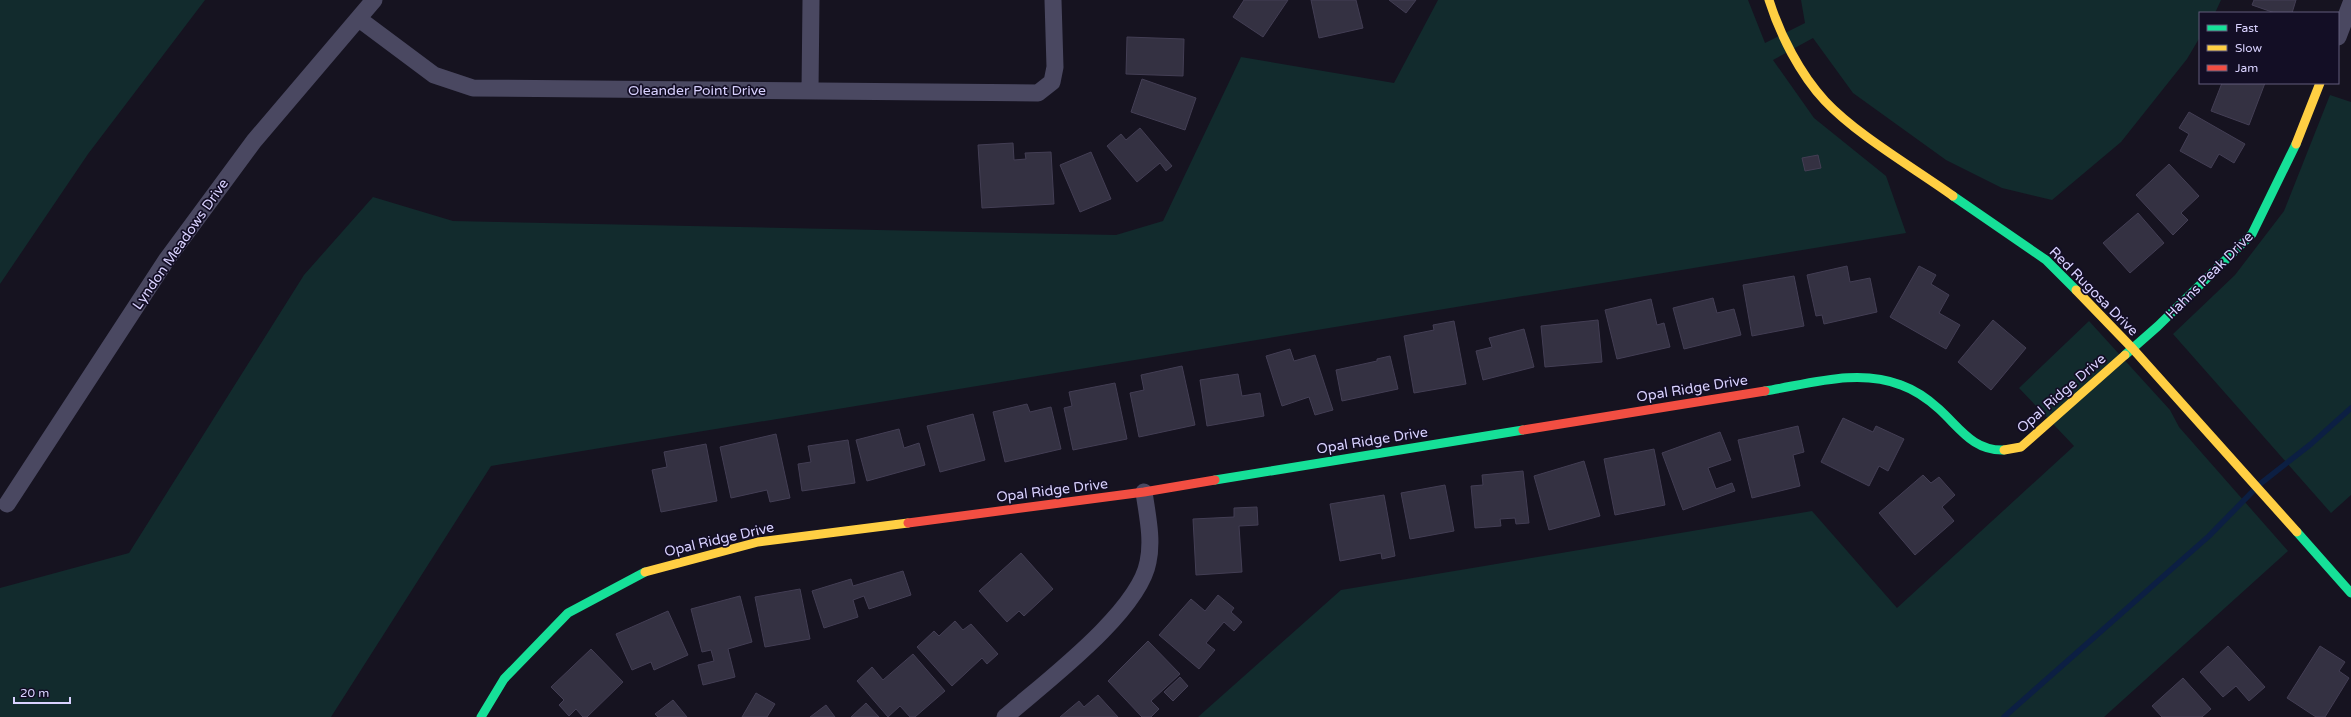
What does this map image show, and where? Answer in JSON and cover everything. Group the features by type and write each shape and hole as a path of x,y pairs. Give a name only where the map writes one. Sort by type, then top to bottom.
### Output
{"street":[{"name":"Lyndon Meadows Drive","path":"7,504 167,259 254,141 374,0"},
{"path":"810,91 811,0"},
{"name":"Oleander Point Drive","path":"359,19 434,76 473,88 1038,93 1052,82 1054,67 1052,0"},
{"name":"Red Rugosa Drive","path":"1769,0 1775,19 1793,56 1825,100 1863,133 2046,260 2133,349 2351,593"},
{"path":"2339,34 2351,3"},
{"name":"Hahns Peak Drive","path":"2133,349 2252,234 2287,165 2320,84"},
{"name":"Opal Ridge Drive","path":"481,717 504,679 568,613 640,573 758,542 1144,492 1849,377 1872,377 1902,384 1927,399 1969,441 1985,450 2004,451 2021,448 2133,349"},
{"path":"1005,717 1108,626 1140,585 1148,562 1150,538 1144,492"}],"green space":[{"path":"0,0 205,0 88,154 0,284"},
{"path":"1438,0 1748,0 1765,43 1805,23 1801,0 2221,0 2215,12 2199,12 2199,39 2187,59 2121,142 2052,200 2002,188 1946,160 1853,93 1813,38 1773,60 1814,118 1886,176 1906,233 491,466 331,717 0,717 0,588 129,553 304,275 373,197 453,221 1116,235 1163,221 1241,57 1394,83"},
{"path":"2330,95 2351,102 2351,495 2331,513 2173,334 2235,275 2284,211"},
{"path":"2089,321 2170,410 2179,427 2288,551 2104,717 1198,717 1341,590 1812,511 1897,608 2074,446 2019,388"}],"building":[{"path":"1244,0 1288,0 1263,37 1233,17"},
{"path":"1311,0 1356,0 1363,28 1319,38"},
{"path":"1389,0 1416,0 1406,13"},
{"path":"2254,0 2296,0 2292,12 2272,12 2252,5"},
{"path":"1127,37 1184,39 1183,76 1126,74"},
{"path":"1142,79 1196,98 1185,130 1131,112"},
{"path":"2222,84 2265,84 2249,125 2211,111"},
{"path":"2189,112 2245,144 2234,163 2219,154 2211,168 2180,151 2189,134 2179,128"},
{"path":"1140,128 1172,166 1166,171 1160,163 1137,182 1107,146 1121,134 1126,140"},
{"path":"1013,143 1014,160 1026,159 1025,153 1051,152 1054,204 982,208 978,145"},
{"path":"1091,152 1111,199 1080,212 1060,165"},
{"path":"1818,155 1821,168 1805,171 1802,158"},
{"path":"2169,164 2199,196 2181,213 2188,220 2173,235 2136,195"},
{"path":"2138,213 2164,243 2130,273 2103,243"},
{"path":"1847,266 1850,282 1870,278 1877,312 1824,324 1822,315 1816,316 1807,275"},
{"path":"1919,266 1936,275 1931,284 1949,295 1939,313 1960,325 1946,349 1890,317"},
{"path":"1794,276 1804,326 1752,336 1743,285"},
{"path":"1713,298 1717,313 1734,309 1741,335 1684,349 1673,308"},
{"path":"1651,299 1657,325 1664,323 1670,347 1617,359 1605,310"},
{"path":"1598,320 1602,362 1545,367 1541,326"},
{"path":"1993,320 2026,348 1991,390 1958,362"},
{"path":"1454,321 1466,384 1414,393 1404,336 1434,330 1433,325"},
{"path":"1524,329 1534,367 1483,380 1476,351 1492,347 1489,338"},
{"path":"1290,349 1294,361 1315,355 1333,410 1315,415 1309,397 1282,406 1266,356"},
{"path":"1390,356 1398,389 1342,401 1336,370 1377,361 1377,359"},
{"path":"1182,366 1195,425 1139,437 1130,393 1144,390 1141,375"},
{"path":"1238,374 1242,396 1260,393 1264,416 1207,426 1200,380"},
{"path":"1115,383 1127,439 1073,450 1064,408 1072,406 1069,392"},
{"path":"1027,404 1030,412 1051,407 1061,449 1005,462 993,412"},
{"path":"973,414 985,460 940,472 927,426"},
{"path":"1843,418 1873,432 1876,426 1904,439 1888,471 1879,466 1869,486 1821,462"},
{"path":"1798,426 1804,452 1793,455 1800,486 1752,498 1738,440"},
{"path":"899,429 904,448 919,443 925,465 867,481 856,440"},
{"path":"1720,432 1731,460 1708,468 1716,489 1732,483 1735,491 1683,510 1662,453"},
{"path":"776,434 790,498 770,502 767,490 731,498 720,447"},
{"path":"848,440 855,483 802,491 798,464 811,462 808,446"},
{"path":"706,444 717,501 661,512 652,470 667,467 664,452"},
{"path":"1654,449 1665,505 1615,515 1604,459"},
{"path":"1584,461 1600,516 1549,530 1534,476"},
{"path":"1523,471 1529,523 1516,524 1515,518 1500,519 1501,526 1475,528 1471,486 1483,485 1482,475"},
{"path":"1923,475 1931,483 1939,477 1955,495 1942,507 1954,521 1915,555 1879,513"},
{"path":"1445,485 1454,531 1410,539 1401,493"},
{"path":"1384,495 1395,556 1382,559 1381,553 1340,561 1330,504"},
{"path":"1257,507 1258,525 1239,526 1242,572 1196,575 1193,519 1234,517 1234,508"},
{"path":"1021,553 1053,589 1024,616 1019,611 1007,622 979,591"},
{"path":"903,571 911,595 869,609 864,596 853,600 858,617 824,628 812,591 851,579 853,586"},
{"path":"800,589 810,639 765,647 755,597"},
{"path":"1218,595 1234,608 1231,612 1242,622 1234,631 1224,622 1206,643 1215,650 1199,669 1159,635 1191,599 1205,611"},
{"path":"740,596 752,642 728,649 735,677 703,685 698,665 714,661 711,650 702,652 691,609"},
{"path":"668,611 688,655 654,670 651,662 632,670 616,634"},
{"path":"955,621 963,630 971,624 998,654 987,664 982,658 952,686 917,647 934,631 939,636"},
{"path":"1148,641 1180,674 1151,701 1159,709 1151,717 1142,717 1108,681"},
{"path":"2228,646 2265,687 2249,701 2236,686 2223,697 2200,672"},
{"path":"2320,646 2345,662 2339,671 2349,678 2325,717 2316,717 2287,698"},
{"path":"591,649 623,682 587,717 583,717 576,709 569,716 559,705 564,700 551,687"},
{"path":"913,654 945,691 915,717 910,717 900,706 888,717 857,681 872,667 883,680"},
{"path":"1180,677 1188,686 1173,701 1164,692"},
{"path":"2183,678 2211,709 2202,717 2162,717 2152,706"},
{"path":"756,693 775,704 767,717 742,717"},
{"path":"1098,695 1118,717 1060,717 1079,701 1084,707"},
{"path":"673,700 687,717 658,717 655,714"},
{"path":"866,703 879,717 851,717"},
{"path":"826,705 835,717 810,717"}],"waterway":[{"path":"2260,484 2311,444 2351,408"},
{"path":"2004,717 2209,536 2254,490"}],"traffic: fast":[{"path":"2125,355 2158,326 2252,234 2296,144"},
{"path":"1953,196 2046,260 2076,290"},
{"path":"1765,391 1833,379 1868,378 1885,380 1906,387 1926,398 1975,442 1984,447 2004,450"},
{"path":"1215,480 1523,430"},
{"path":"2297,532 2351,593"},
{"path":"481,717 504,679 568,613 645,572"}],"traffic: slow":[{"path":"1769,0 1779,27 1792,54 1807,79 1825,101 1838,114 1869,139 1953,196"},
{"path":"2296,144 2320,84"},
{"path":"2076,290 2133,349 2297,532"},
{"path":"2004,450 2021,447 2125,355"},
{"path":"645,572 758,542 908,523"}],"traffic: jam":[{"path":"1523,430 1765,391"},
{"path":"908,523 1144,492 1215,480"}]}
